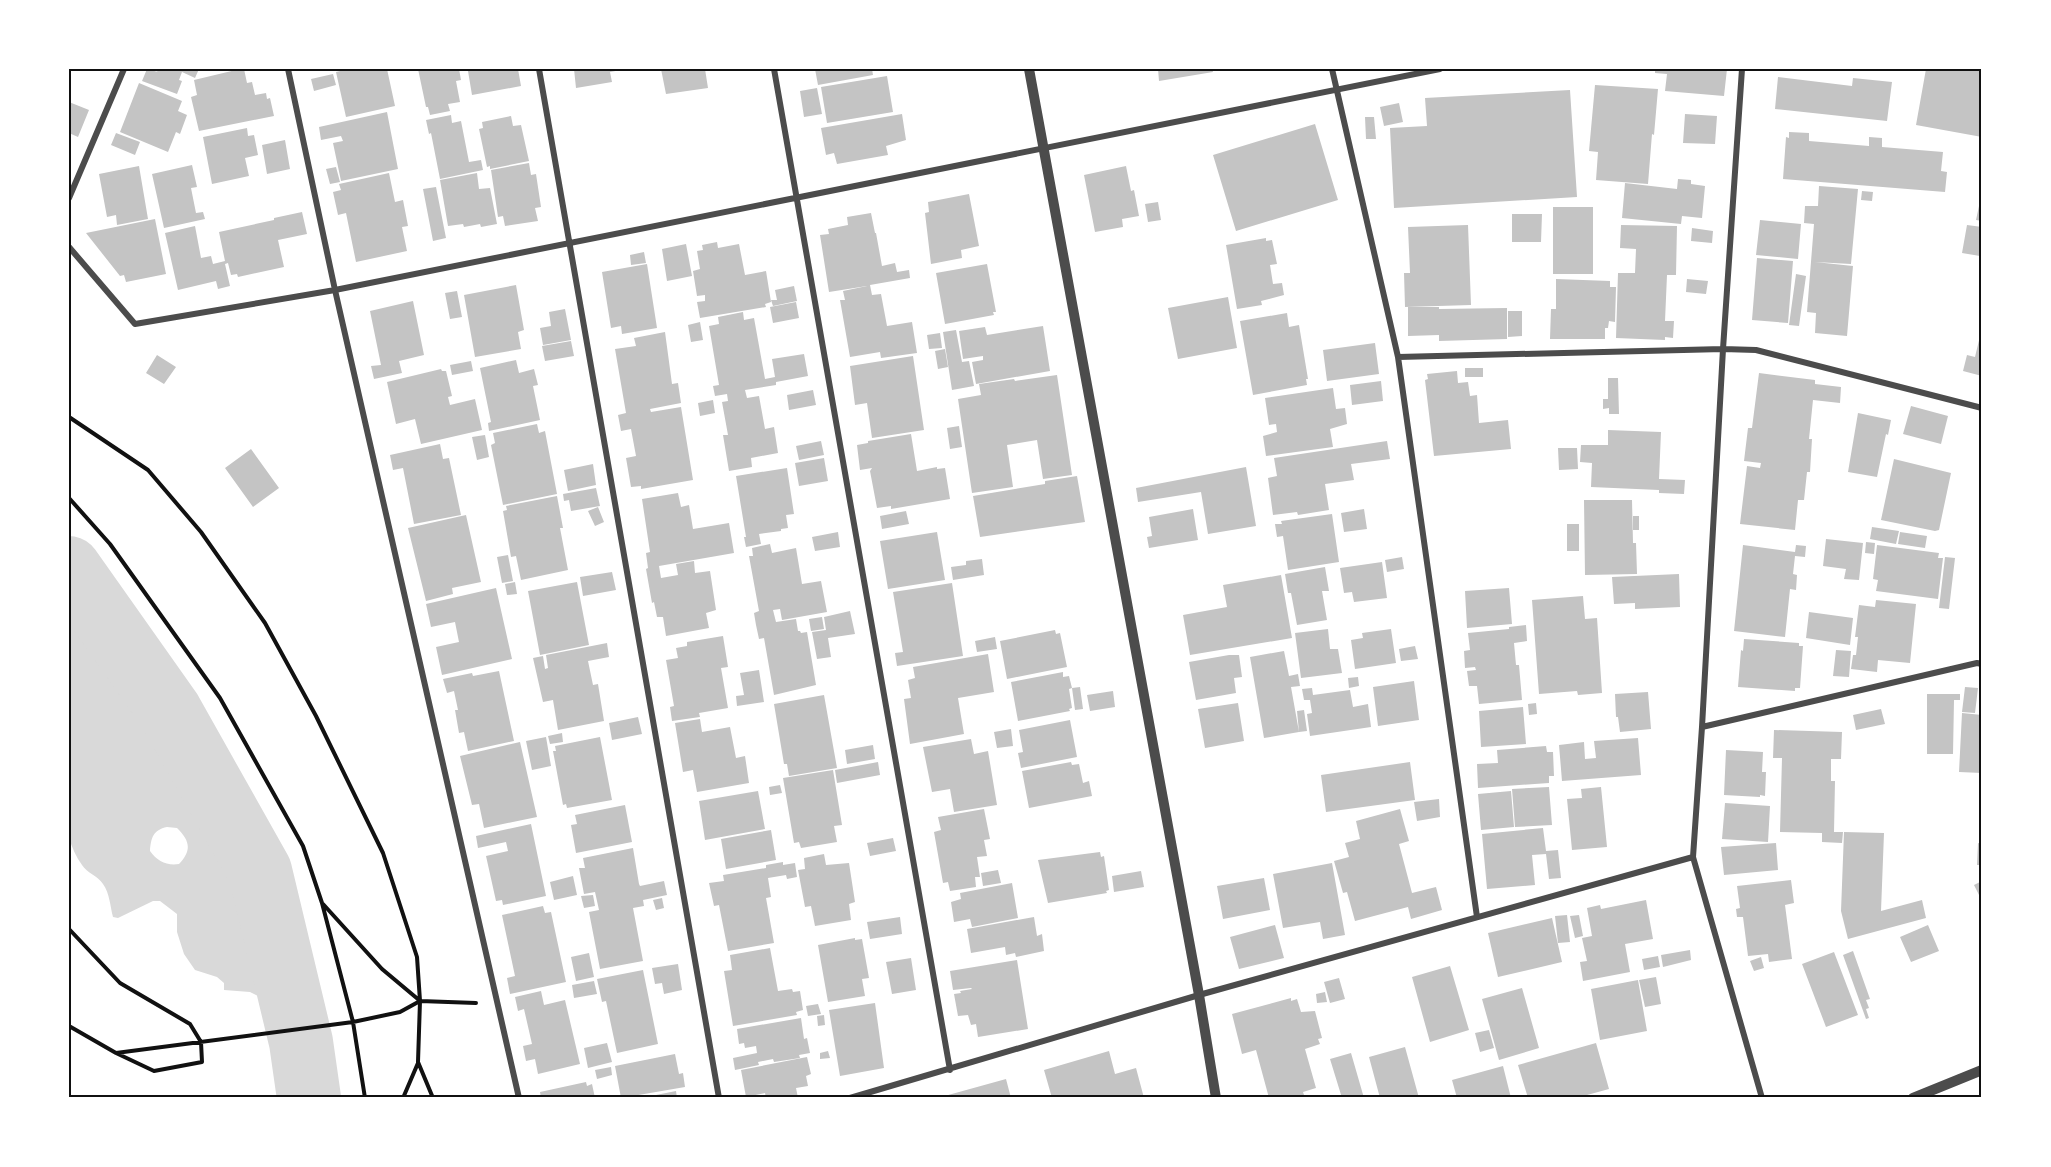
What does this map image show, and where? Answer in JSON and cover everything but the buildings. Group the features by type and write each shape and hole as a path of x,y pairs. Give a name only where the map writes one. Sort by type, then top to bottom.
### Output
{"street":[{"path":"69,198 124,69"},
{"path":"288,69 335,290 519,1098"},
{"path":"539,69 719,1098"},
{"path":"774,69 950,1070"},
{"path":"1029,69 1216,1098"},
{"path":"1332,69 1398,357 1477,917"},
{"path":"69,247 135,324 335,290 1440,69"},
{"path":"1742,69 1722,349 1693,857 1762,1098"},
{"path":"1398,357 1756,350 1982,408"},
{"path":"1702,727 1977,663 1982,664"},
{"path":"850,1098 1199,995 1693,857"},
{"path":"1913,1098 1982,1070"}],"path":[{"path":"69,417 148,470 201,532 265,623 316,716 383,853 417,957 420,1001 418,1062 403,1098"},
{"path":"69,498 110,543 220,698 303,846 322,903 353,1022 365,1098"},
{"path":"322,903 382,969 420,1001"},
{"path":"69,929 120,983 190,1024 201,1042 202,1062 154,1071 116,1053 69,1026"},
{"path":"116,1053 353,1022 400,1012 420,1001 498,1004"},
{"path":"418,1062 433,1098"}],"shaded area":[{"path":"69,607 163,737 222,841 248,908 270,1002 250,992 224,990 224,983 217,977 195,970 184,954 177,932 177,914 160,901 153,901 118,918 113,917 105,888 101,881 82,865 69,838","holes":["162,828 177,828 187,841 186,854 179,864 159,860 150,851 152,838"]}],"waterway":[{"path":"69,568 170,711 260,871 301,1042 309,1098"}]}
